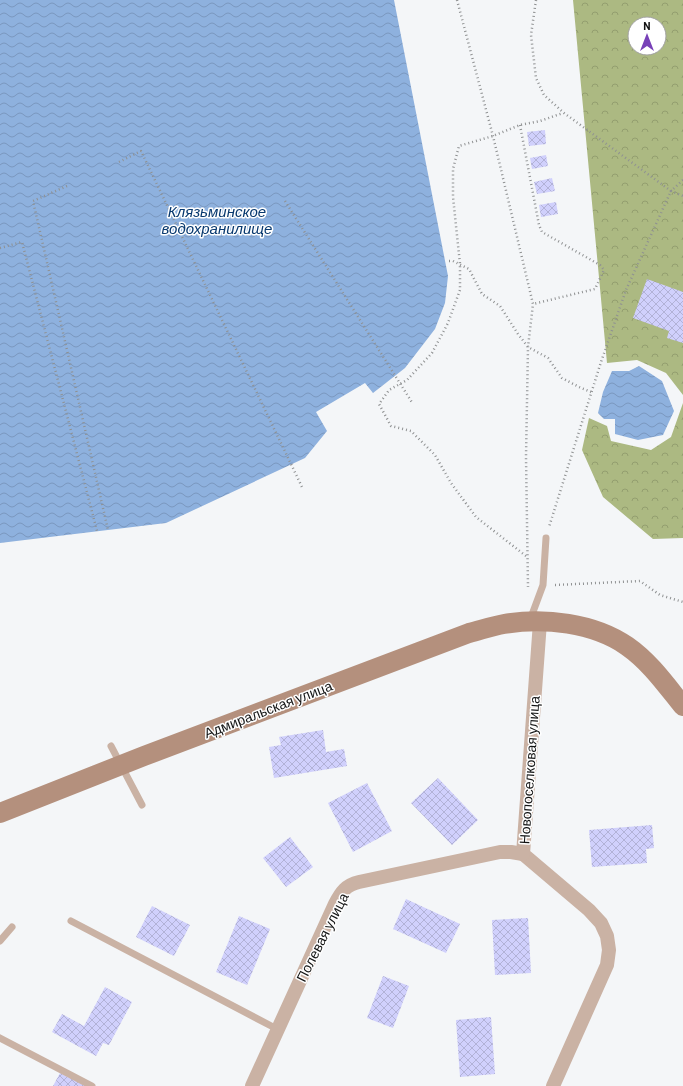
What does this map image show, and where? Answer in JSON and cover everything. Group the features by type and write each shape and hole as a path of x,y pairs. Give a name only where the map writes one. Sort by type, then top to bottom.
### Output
{"street":[{"name":"Адмиральская улица","path":"0,812 469,633 504,624 535,622 568,624 603,633 627,646 651,666 683,706"},
{"name":"Новопоселковая улица","path":"535,622 523,854 589,910 601,923 607,936 609,950 607,965 553,1086"},
{"name":"Полевая улица","path":"252,1086 335,904 344,889 359,882 500,852 523,854"}],"lane":[{"path":"535,622 543,585 546,538"},
{"path":"111,746 142,805"},
{"path":"71,921 277,1029"},
{"path":"0,941 12,927"},
{"path":"0,1038 92,1086"}],"path":[{"path":"457,0 493,136 533,304 528,347 526,458 528,593"},
{"path":"536,0 531,35 536,78 544,95 564,113 671,191 683,196"},
{"path":"527,557 476,517 434,455 411,431 391,426 379,404 389,390 407,380 432,352 448,323 460,290 460,264 453,196 453,169 459,146 493,136 520,124 540,121 564,113"},
{"path":"520,124 539,225 542,232 600,265 604,270 594,289 533,304"},
{"path":"119,162 141,151 302,488"},
{"path":"546,538 591,392 631,277 671,191 683,180"},
{"path":"67,186 33,201 108,530"},
{"path":"285,201 413,404"},
{"path":"0,248 22,242 97,532"},
{"path":"449,261 453,261 469,268 482,294 500,306 528,347 548,358 562,378 579,388 591,392"},
{"path":"543,585 640,581 660,595 683,602"}],"green space":[{"path":"573,0 683,0 683,395 666,373 637,360 607,363"},
{"path":"683,403 683,538 653,539 603,497 582,450 589,418 607,426 611,441 651,450 671,437"}],"water":[{"name":"Клязьминское водохранилище","path":"0,0 394,0 448,276 445,303 435,329 405,368 373,393 365,383 316,412 327,431 305,458 166,523 0,543"},
{"path":"639,366 662,381 674,411 663,435 638,440 615,434 615,419 604,419 598,413 603,392 612,371 629,371"}],"building":[{"path":"545,130 546,144 529,146 527,132"},
{"path":"546,155 548,166 532,169 530,158"},
{"path":"552,178 555,191 537,194 534,182"},
{"path":"556,202 558,214 541,217 539,205"},
{"path":"647,279 683,292 683,343 667,338 669,331 633,318"},
{"path":"323,730 326,752 344,749 347,766 274,778 269,747 281,745 279,737"},
{"path":"438,778 478,820 452,845 411,803"},
{"path":"367,783 392,831 353,852 328,803"},
{"path":"652,825 654,848 646,849 647,863 592,867 589,830"},
{"path":"290,837 313,867 286,887 263,858"},
{"path":"406,899 460,924 446,953 393,929"},
{"path":"152,906 190,925 174,956 136,937"},
{"path":"239,916 270,929 247,985 216,972"},
{"path":"528,918 531,973 495,975 492,920"},
{"path":"383,976 409,986 393,1028 367,1018"},
{"path":"105,987 132,1002 109,1045 103,1043 96,1056 52,1032 62,1014 84,1026"},
{"path":"491,1017 495,1074 460,1077 456,1020"},
{"path":"60,1073 86,1086 53,1086"}]}
